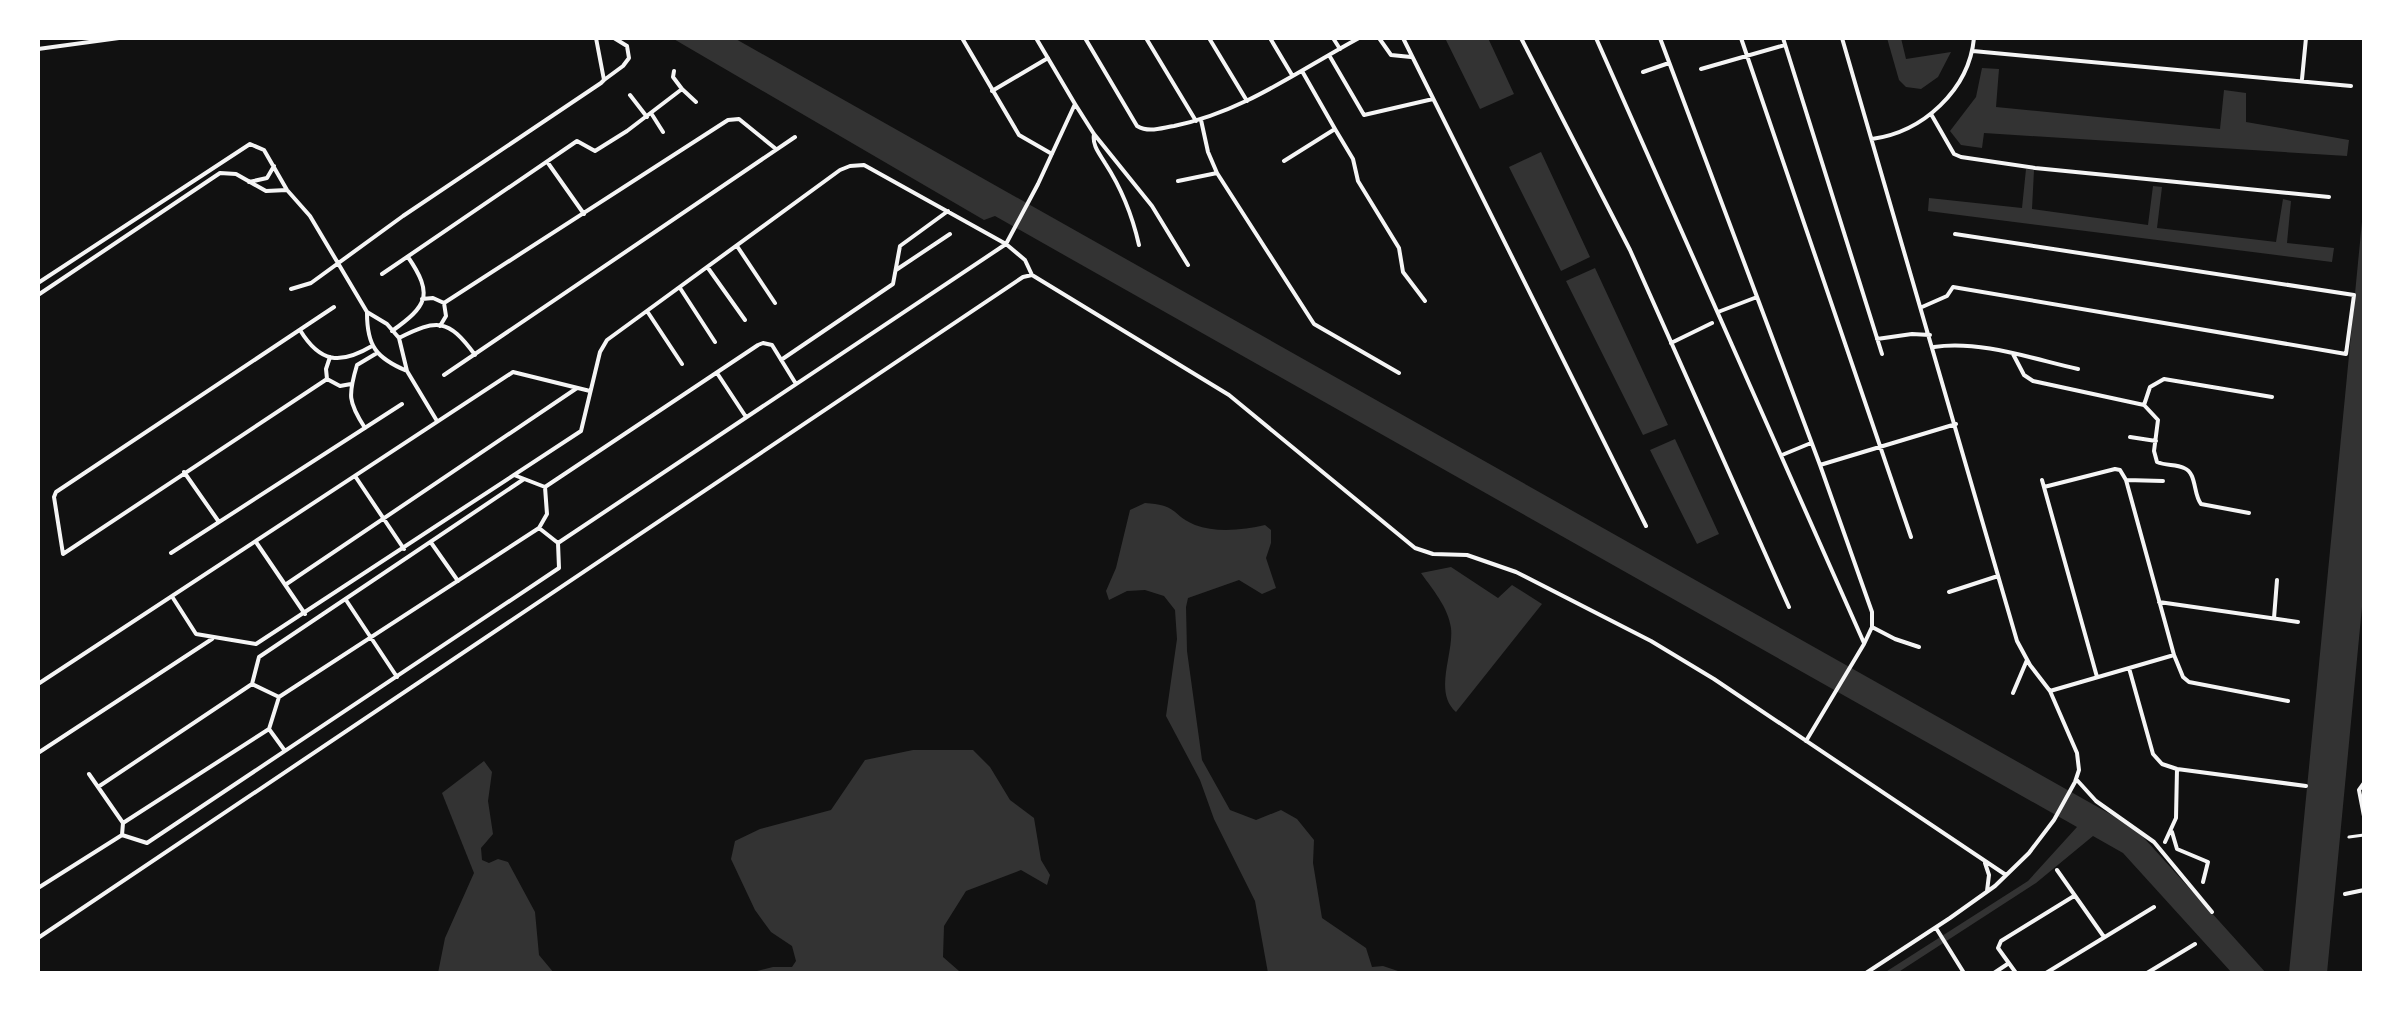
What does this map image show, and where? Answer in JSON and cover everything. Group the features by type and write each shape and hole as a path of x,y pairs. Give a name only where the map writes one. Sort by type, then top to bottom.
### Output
{"street":[{"path":"38,49 78,41 119,38"},
{"path":"596,38 604,80"},
{"path":"291,289 311,283 403,216 623,66 629,58 627,46 614,38"},
{"path":"962,38 1019,135 1052,154"},
{"path":"1036,38 1094,134 1157,213 1188,265"},
{"path":"1085,38 1137,126 1147,130 1198,121 1247,101 1359,38"},
{"path":"1146,38 1198,121 1217,173 1314,324 1399,373"},
{"path":"1209,38 1247,101"},
{"path":"1270,38 1292,75"},
{"path":"1333,38 1340,49"},
{"path":"1379,38 1391,55 1412,57"},
{"path":"1403,38 1646,526"},
{"path":"1521,38 1630,250 1789,607"},
{"path":"1596,38 1864,644"},
{"path":"1660,38 1872,612 1872,627 1864,644 1806,741"},
{"path":"1741,38 1911,537"},
{"path":"1783,38 1882,354"},
{"path":"1842,38 2017,641 2050,691 2079,763 2075,781 2054,820 2029,853 1987,891 1866,973"},
{"path":"1872,139 1904,131 1931,114 1963,77 1973,51 1974,38"},
{"path":"2302,81 2306,38"},
{"path":"1701,69 1785,45"},
{"path":"1973,51 2351,86"},
{"path":"1329,55 1364,115 1433,99"},
{"path":"992,91 1048,58"},
{"path":"1643,72 1669,63"},
{"path":"674,71 673,77 696,102"},
{"path":"1302,71 1353,159 1358,181 1399,248 1403,272 1425,301"},
{"path":"382,274 577,141 595,151 682,89"},
{"path":"630,95 663,132"},
{"path":"558,543 1006,244 1075,104"},
{"path":"1931,114 1954,154 1961,157 2035,168 2329,197"},
{"path":"444,303 734,118 745,123 776,149"},
{"path":"1284,161 1335,129"},
{"path":"1094,134 1094,144 1130,208 1139,245"},
{"path":"444,375 795,137"},
{"path":"38,283 250,144 264,150 287,190 310,216 367,312 387,324 399,338 407,371 437,421"},
{"path":"548,163 584,214"},
{"path":"173,598 196,634 256,644 305,614 581,431 603,346 840,170 857,164 871,167 1006,244 1025,260 1032,275 1219,389 1415,548 1433,554 1467,555 1516,572 1651,641 1714,679 2006,875"},
{"path":"249,182 267,178 274,166"},
{"path":"38,295 220,173 236,174 266,191 287,190"},
{"path":"1178,181 1217,173"},
{"path":"781,360 893,284 900,246 949,211"},
{"path":"896,270 950,234"},
{"path":"1922,307 1947,296 1953,287 2346,354 2354,295 1955,234"},
{"path":"737,246 775,303"},
{"path":"392,331 418,312 422,299 423,278 408,257"},
{"path":"708,268 745,320"},
{"path":"38,938 1023,277 1032,275"},
{"path":"680,288 715,342"},
{"path":"1718,312 1757,297"},
{"path":"422,299 433,298 444,303"},
{"path":"440,326 446,316 444,303"},
{"path":"327,379 63,554 54,497 56,492 334,307"},
{"path":"647,311 682,364"},
{"path":"367,312 367,334 372,346 389,364 407,371"},
{"path":"1671,343 1712,323"},
{"path":"399,338 427,324 447,326 461,336 475,355"},
{"path":"300,330 310,346 325,357 352,358 372,346"},
{"path":"1877,339 1930,335"},
{"path":"545,487 763,343 772,345 796,384"},
{"path":"1934,347 1962,346 2078,369"},
{"path":"365,428 352,407 351,384 357,365 377,353"},
{"path":"2013,354 2024,375 2033,381 2144,405 2158,420 2154,451 2157,462 2186,468 2191,473 2195,494 2201,504 2249,513"},
{"path":"327,379 330,357"},
{"path":"38,684 514,372 590,391"},
{"path":"716,372 746,417"},
{"path":"327,379 340,386 351,384"},
{"path":"2144,405 2150,387 2164,379 2272,397"},
{"path":"285,585 577,388"},
{"path":"171,553 402,404"},
{"path":"1820,465 1956,424"},
{"path":"2130,437 2156,441"},
{"path":"1782,455 1811,443"},
{"path":"2044,487 2120,470 2126,480 2174,655 2183,677 2189,682 2288,701"},
{"path":"184,472 219,522"},
{"path":"514,475 545,487"},
{"path":"355,476 404,549"},
{"path":"98,787 252,684 259,657 524,479"},
{"path":"2042,480 2097,677"},
{"path":"2126,480 2163,481"},
{"path":"123,823 269,729 279,697 539,528 547,514 545,487"},
{"path":"38,888 122,835 147,843 559,568 558,543 539,528"},
{"path":"256,542 305,614"},
{"path":"431,543 458,581"},
{"path":"1949,592 1998,576"},
{"path":"2274,619 2277,580"},
{"path":"346,600 397,677"},
{"path":"2159,602 2298,622"},
{"path":"1872,627 1919,647"},
{"path":"38,753 214,638"},
{"path":"2050,691 2174,655"},
{"path":"2013,693 2027,660"},
{"path":"2129,668 2153,754 2162,764 2177,769 2306,786"},
{"path":"252,684 279,697"},
{"path":"269,729 286,752"},
{"path":"2165,842 2176,818 2177,769"},
{"path":"89,774 123,823 122,835"},
{"path":"2075,781 2096,801 2154,842 2212,912"},
{"path":"2364,783 2359,790 2364,816"},
{"path":"2172,832 2177,849 2208,862 2203,882"},
{"path":"2349,837 2364,835"},
{"path":"1985,861 1989,875 1987,891"},
{"path":"2057,870 2104,937"},
{"path":"2345,894 2364,890"},
{"path":"2016,973 1998,948 2001,941 2074,896"},
{"path":"2046,973 2154,907"},
{"path":"1936,928 1964,973"},
{"path":"2147,973 2195,944"},
{"path":"1994,973 2009,963"}],"shaded area":[{"path":"672,38 734,38 2135,828 2266,973 2232,973 2123,853 2093,836 2036,883 1897,973 1884,973 2028,881 2077,827 995,216 984,220"},
{"path":"1445,38 1488,38 1514,94 1480,109"},
{"path":"1887,38 1901,38 1906,59 1951,52 1938,77 1921,89 1906,87 1899,80"},
{"path":"1982,68 1999,69 1996,107 2220,129 2224,90 2246,93 2246,122 2349,140 2347,156 1984,133 1982,148 1961,145 1950,131 1976,97"},
{"path":"1541,152 1590,257 1561,271 1509,167"},
{"path":"2026,169 2034,170 2032,209 2148,225 2153,186 2162,187 2157,228 2276,242 2283,199 2291,201 2287,243 2334,248 2332,262 1928,211 1929,198 2022,208"},
{"path":"2364,201 2364,586 2327,973 2289,973"},
{"path":"1595,268 1668,425 1643,435 1566,281"},
{"path":"1675,439 1719,534 1697,544 1650,450"},
{"path":"1145,503 1169,508 1203,528 1230,530 1265,525 1271,530 1266,558 1276,588 1262,594 1239,580 1188,598 1187,651 1202,760 1230,810 1256,820 1281,810 1297,819 1314,840 1313,863 1322,918 1366,948 1372,967 1383,966 1404,973 1268,973 1255,901 1214,819 1200,780 1166,716 1177,639 1175,610 1164,596 1145,590 1127,591 1109,600 1106,591 1116,568 1130,510"},
{"path":"1451,567 1498,598 1512,585 1542,604 1456,712 1449,704 1445,683 1451,638 1449,620 1421,573"},
{"path":"913,750 973,750 990,767 1010,800 1034,818 1041,860 1050,875 1047,885 1021,870 966,891 944,926 943,957 965,973 749,973 773,967 792,967 796,961 792,946 771,932 755,910 731,859 735,841 760,829 831,810 865,760"},
{"path":"484,761 492,772 488,801 493,834 481,848 482,860 489,863 498,859 508,862 535,912 539,955 554,973 438,973 445,938 474,873 442,793"}]}
